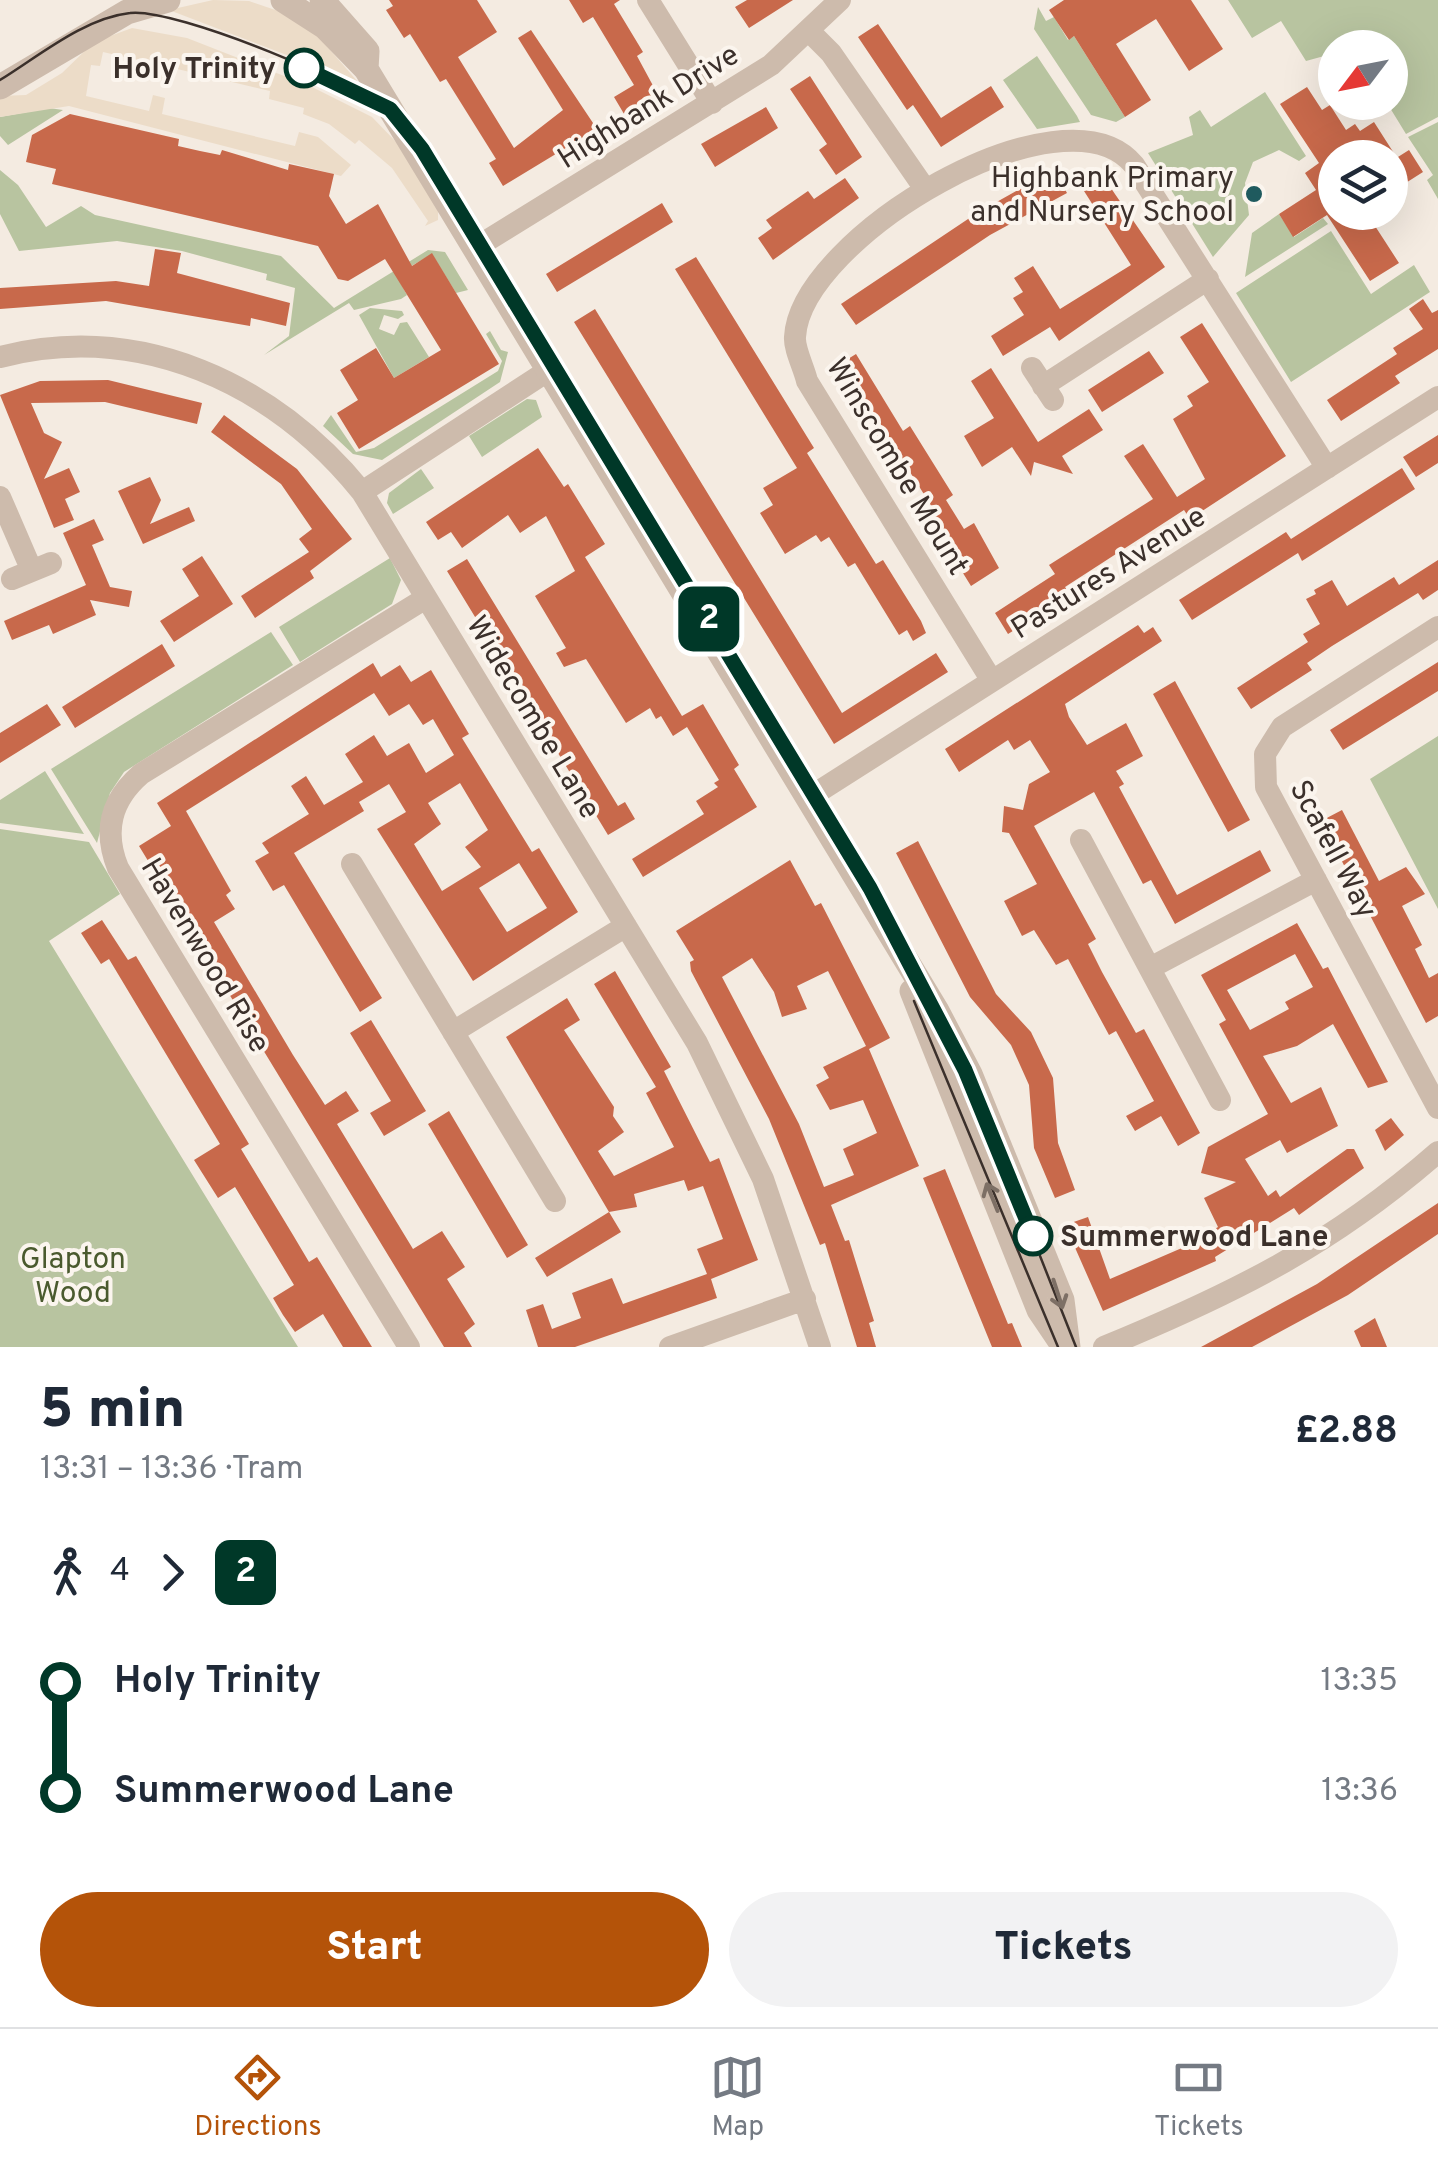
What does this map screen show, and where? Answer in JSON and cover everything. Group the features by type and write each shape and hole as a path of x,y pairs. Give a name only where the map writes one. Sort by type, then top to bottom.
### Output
{"street":[{"path":"0,87 132,6 168,0"},
{"path":"283,0 325,27 366,70 810,797 936,1012 988,1115 1062,1300 1066,1347"},
{"path":"322,0 367,51 366,70"},
{"path":"648,0 712,103"},
{"name":"Highbank Drive","path":"475,248 771,65 840,0"},
{"path":"810,32 831,52 925,189"},
{"name":"Winscombe Mount","path":"992,681 807,380 794,337 808,299 836,262 878,221 925,189 1024,149 1072,141 1104,142 1134,164 1327,468"},
{"path":"1043,384 1208,279"},
{"name":"Widecombe Lane","path":"0,356 52,346 113,346 203,370 267,402 336,460 362,492 697,1042 762,1179 820,1347"},
{"path":"362,492 549,370"},
{"name":"Pastures Avenue","path":"810,797 1438,397"},
{"path":"0,497 32,571"},
{"name":"Havenwood Rise","path":"409,1347 118,868 110,836 117,800 141,774 426,598"},
{"name":"Scafell Way","path":"1438,627 1293,719 1273,738 1265,754 1266,787 1438,1108"},
{"path":"1082,840 1220,1100"},
{"path":"352,864 555,1202"},
{"path":"1150,968 1316,880"},
{"path":"453,1032 626,926"},
{"path":"1104,1347 1231,1294 1282,1266 1395,1190 1438,1152"},
{"path":"670,1347 805,1299"}],"green space":[{"path":"1228,0 1438,0 1438,117 1406,134 1397,120 1408,120 1408,30 1318,30 1318,58 1306,61 1281,21 1252,38"},
{"path":"1038,7 1046,21 1054,17 1068,40 1074,36 1125,117 1116,122 1091,115 1034,29"},
{"path":"1037,56 1080,122 1037,129 1003,80"},
{"path":"1265,92 1306,156 1299,161 1279,150 1253,162 1245,183 1249,215 1213,257 1148,153 1193,135 1189,117 1200,110 1211,127"},
{"path":"49,108 63,110 8,145 0,136 0,117"},
{"path":"1438,122 1438,199 1427,180 1433,175 1408,137"},
{"path":"0,170 18,185 46,227 81,206 95,215 281,256 334,308 428,250 445,252 468,290 456,293 432,254 396,275 407,295 401,299 354,310 349,303 264,355 289,336 295,288 266,280 267,274 182,251 117,241 19,251 0,214"},
{"path":"1279,214 1294,237 1318,221 1319,230 1245,277 1252,233"},
{"path":"1331,231 1371,294 1414,265 1430,292 1291,382 1236,293"},
{"path":"370,308 402,311 404,315 398,319 384,315 379,329 394,335 400,323 407,322 429,357 394,378 359,315"},
{"path":"490,331 501,350 508,352 500,382 382,460 353,454 323,426 331,415 356,452 374,448 498,371 502,361 486,334"},
{"path":"527,399 536,400 542,417 482,457 469,436"},
{"path":"421,469 434,488 393,514 387,503 389,493"},
{"path":"390,558 401,580 392,604 300,662 279,627"},
{"path":"271,632 293,665 124,772 110,793 97,843 51,769"},
{"path":"1438,736 1438,909 1370,779"},
{"path":"45,771 84,834 0,823 0,800"},
{"name":"Glapton Wood","path":"0,829 89,842 120,894 49,941 298,1347 0,1347"}],"shaded area":[{"path":"213,0 249,1 293,16 311,28 358,82 169,10"},
{"path":"132,28 187,38 310,86 372,117 400,146 438,211 438,220 425,226 428,221 392,168 359,140 355,144 329,124 303,114 304,108 269,99 270,91 173,68 169,82 156,80 159,65 103,52 100,66 91,65 86,96 149,111 153,95 165,98 162,114 295,146 299,132 318,137 351,165 341,176 69,106 0,117 0,96 26,95 62,73 94,42"}],"building":[{"path":"389,0 477,0 497,32 458,57 514,148 563,110 518,38 531,30 597,129 503,186 489,163 496,159 446,79 440,82 410,34 404,38 386,10 393,6"},
{"path":"569,0 620,0 614,4 643,52 637,56 664,106 650,115 646,107 627,119 614,97 634,85 593,17 583,23"},
{"path":"747,0 793,0 749,28 735,7"},
{"path":"1064,0 1191,0 1223,49 1189,71 1156,19 1116,44 1151,100 1125,117 1074,36 1069,40 1049,10"},
{"path":"878,24 941,118 991,86 1004,107 941,147 913,105 907,110 858,37"},
{"path":"810,76 862,157 836,175 819,150 827,144 790,89"},
{"path":"1307,87 1318,104 1318,120 1340,120 1346,130 1355,124 1360,131 1374,122 1386,140 1318,140 1318,161 1280,104"},
{"path":"766,107 778,128 715,167 701,144"},
{"path":"70,114 179,139 178,146 200,151 220,155 222,150 288,170 289,164 334,174 329,196 346,224 378,204 412,266 432,253 499,364 359,449 337,413 358,400 340,370 376,348 394,378 441,350 385,259 348,281 338,279 318,246 52,184 56,169 26,162 32,135"},
{"path":"1408,151 1423,172 1408,182"},
{"path":"1318,164 1318,221 1293,237 1279,214 1316,190 1305,173"},
{"path":"1054,170 1067,193 990,235 856,325 841,304 977,213"},
{"path":"845,178 859,198 773,260 758,238 772,228 766,220 808,191 814,199"},
{"path":"1104,178 1165,267 1059,341 1050,327 1003,356 991,336 1024,315 1013,298 1023,292 1014,278 1033,266 1060,309 1131,265 1084,191"},
{"path":"662,203 673,222 557,292 546,274"},
{"path":"1337,230 1378,230 1399,263 1370,281"},
{"path":"155,249 181,253 177,273 290,303 286,326 251,318 250,326 106,301 0,309 0,288 116,281 149,286"},
{"path":"696,257 814,448 807,453 876,564 883,560 921,621 926,633 913,641 907,630 899,635 855,563 848,567 829,537 821,542 816,535 785,554 760,513 773,505 763,488 797,468 675,269"},
{"path":"1423,299 1432,313 1438,310 1438,349 1395,376 1400,383 1341,421 1327,400 1397,354 1393,348 1423,329 1409,309"},
{"path":"595,309 842,713 936,653 948,672 834,744 574,322"},
{"path":"1202,323 1286,456 1190,519 1184,510 1065,587 1070,595 1008,634 995,613 1055,574 1049,565 1153,499 1124,456 1143,444 1177,497 1205,479 1173,419 1193,406 1187,396 1209,382 1180,337"},
{"path":"1149,351 1164,373 1102,412 1088,390"},
{"path":"856,354 903,431 910,426 953,495 946,500 964,529 974,523 999,568 971,586 930,520 937,515 880,423 880,441 835,367"},
{"path":"991,368 1038,442 1089,409 1103,430 1062,456 1073,474 1034,462 1031,476 1012,447 982,467 964,436 994,418 971,381"},
{"path":"108,380 202,403 197,424 105,402 31,403 44,433 62,442 44,479 69,468 80,492 65,499 74,520 54,528 0,395 40,381"},
{"path":"224,415 297,469 352,539 310,571 314,578 255,618 241,596 309,552 299,539 312,529 281,484 211,432"},
{"path":"1438,435 1438,463 1416,477 1403,457"},
{"path":"538,448 564,487 568,484 605,544 585,557 646,657 682,716 703,704 739,765 734,769 757,807 643,877 632,859 704,814 696,801 718,787 714,783 719,780 687,727 673,736 661,716 656,719 650,708 626,723 586,659 564,667 556,653 566,648 535,596 575,571 546,516 520,533 508,515 462,548 451,532 438,540 426,522"},
{"path":"1402,468 1415,489 1302,561 1298,553 1192,620 1179,600 1286,532 1291,539"},
{"path":"150,477 161,500 150,524 189,507 195,521 143,544 118,491"},
{"path":"94,519 104,540 92,545 110,587 132,591 129,607 90,600 96,615 53,634 49,625 12,640 4,621 86,585 63,533"},
{"path":"202,556 233,604 174,642 160,621 199,596 182,569"},
{"path":"467,559 618,806 625,802 635,819 608,835 447,571"},
{"path":"1438,560 1438,590 1423,600 1418,593 1332,646 1307,663 1312,670 1251,709 1237,688 1308,642 1303,634 1320,624 1306,599 1316,594 1314,590 1332,580 1347,606 1394,577 1399,585"},
{"path":"1138,625 1144,633 1153,627 1162,641 1065,704 1069,717 1087,745 1126,723 1143,756 1116,771 1124,784 1119,787 1177,895 1260,850 1271,871 1175,924 1151,880 1143,884 1094,792 1034,826 1096,939 1088,944 1102,972 1136,1033 1144,1029 1200,1133 1178,1146 1161,1116 1135,1131 1126,1116 1154,1101 1116,1031 1109,1035 1068,959 1056,965 1034,930 1022,936 1004,901 1037,884 1009,833 1002,832 1004,806 1023,810 1029,784 1050,772 1030,740 1014,750 1008,740 959,772 945,749"},
{"path":"162,644 175,666 75,728 62,707"},
{"path":"1438,662 1438,691 1343,750 1330,730"},
{"path":"373,663 381,677 400,665 411,682 431,670 469,734 462,738 532,852 539,848 578,912 473,981 377,829 406,812 389,784 359,802 364,811 294,853 382,998 360,1012 284,885 273,891 255,861 269,853 262,843 309,814 291,786 306,776 324,805 363,782 345,754 374,735 387,756 409,743 426,773 454,755 433,719 423,725 409,704 389,716 374,693 186,811 231,891 226,895 235,909 214,922 293,1055 325,1105 346,1091 359,1111 337,1124 413,1249 442,1231 465,1267 447,1279 475,1324 464,1333 472,1347 444,1347 139,846 171,826 157,803","holes":["460,783 488,830 465,847 481,867 442,891 414,844 441,824 428,803","519,863 547,908 507,932 479,888"]},
{"path":"1175,681 1250,820 1228,832 1153,694"},
{"path":"47,704 61,725 0,763 0,733"},
{"path":"1342,810 1379,881 1406,867 1425,894 1402,906 1422,945 1415,949 1429,978 1438,973 1438,1016 1426,1023 1321,821"},
{"path":"918,841 996,994 1031,1032 1053,1078 1058,1143 1075,1190 1055,1198 1034,1148 1029,1085 1011,1045 970,997 896,853"},
{"path":"790,860 815,906 821,903 890,1038 869,1049 919,1166 831,1205 845,1241 849,1240 874,1321 869,1323 876,1347 857,1347 825,1243 820,1245 769,1119 691,971 690,962 694,960 676,931","holes":["752,958 774,992 782,1017 807,1009 797,986 828,971 866,1046 823,1067 829,1078 816,1085 830,1110 863,1100 877,1133 843,1149 854,1175 824,1187 799,1124 722,977"]},
{"path":"102,920 128,960 136,956 249,1144 241,1149 309,1262 317,1257 372,1347 343,1347 323,1314 295,1332 283,1315 273,1298 294,1285 235,1187 218,1198 194,1160 220,1144 109,959 101,964 81,933"},
{"path":"1297,923 1323,969 1328,967 1388,1082 1368,1088 1333,1024 1297,1046 1263,1056 1291,1103 1321,1087 1338,1126 1287,1153 1280,1140 1245,1159 1268,1196 1276,1190 1280,1197 1347,1149 1354,1149 1364,1168 1299,1215 1294,1208 1215,1257 1216,1261 1103,1311 1065,1225 1088,1217 1110,1279 1212,1235 1210,1232 1218,1227 1204,1198 1236,1182 1201,1173 1208,1147 1268,1114 1219,1024 1226,1020 1201,975","holes":["1295,954 1313,987 1285,1002 1289,1009 1250,1030 1227,990"]},
{"path":"615,971 671,1067 664,1071 710,1162 719,1158 758,1260 711,1279 717,1298 575,1347 538,1347 526,1310 543,1304 552,1329 581,1318 572,1293 612,1278 623,1304 707,1274 697,1249 723,1239 703,1186 688,1191 684,1180 634,1194 637,1207 609,1212 506,1037 567,998 580,1020 564,1030 614,1107 613,1116 624,1132 598,1151 614,1176 674,1147 646,1093 656,1087 594,984"},
{"path":"371,1020 426,1111 384,1136 370,1113 391,1101 350,1033"},
{"path":"449,1111 528,1245 507,1258 428,1124"},
{"path":"1391,1118 1404,1135 1385,1151 1375,1130"},
{"path":"945,1169 1008,1324 1012,1323 1022,1347 992,1347 923,1178"},
{"path":"1438,1203 1438,1234 1348,1295 1252,1347 1201,1347 1317,1284"},
{"path":"609,1212 621,1232 547,1277 535,1258"},
{"path":"1375,1318 1387,1347 1361,1347 1354,1331"}],"tram line":[{"path":"0,80 62,39 96,22 130,13 153,15 227,36 313,70 400,120 870,887 976,1094 1076,1347"},
{"name":"2","path":"304,68 352,87 390,109 422,149 835,825 965,1070 1033,1236"},
{"path":"914,1001 1058,1347"}],"place":[{"name":"Holy Trinity","path":"304,68"},
{"name":"Highbank Primary and Nursery School","path":"1254,194"},
{"name":"Summerwood Lane","path":"1033,1236"}]}
